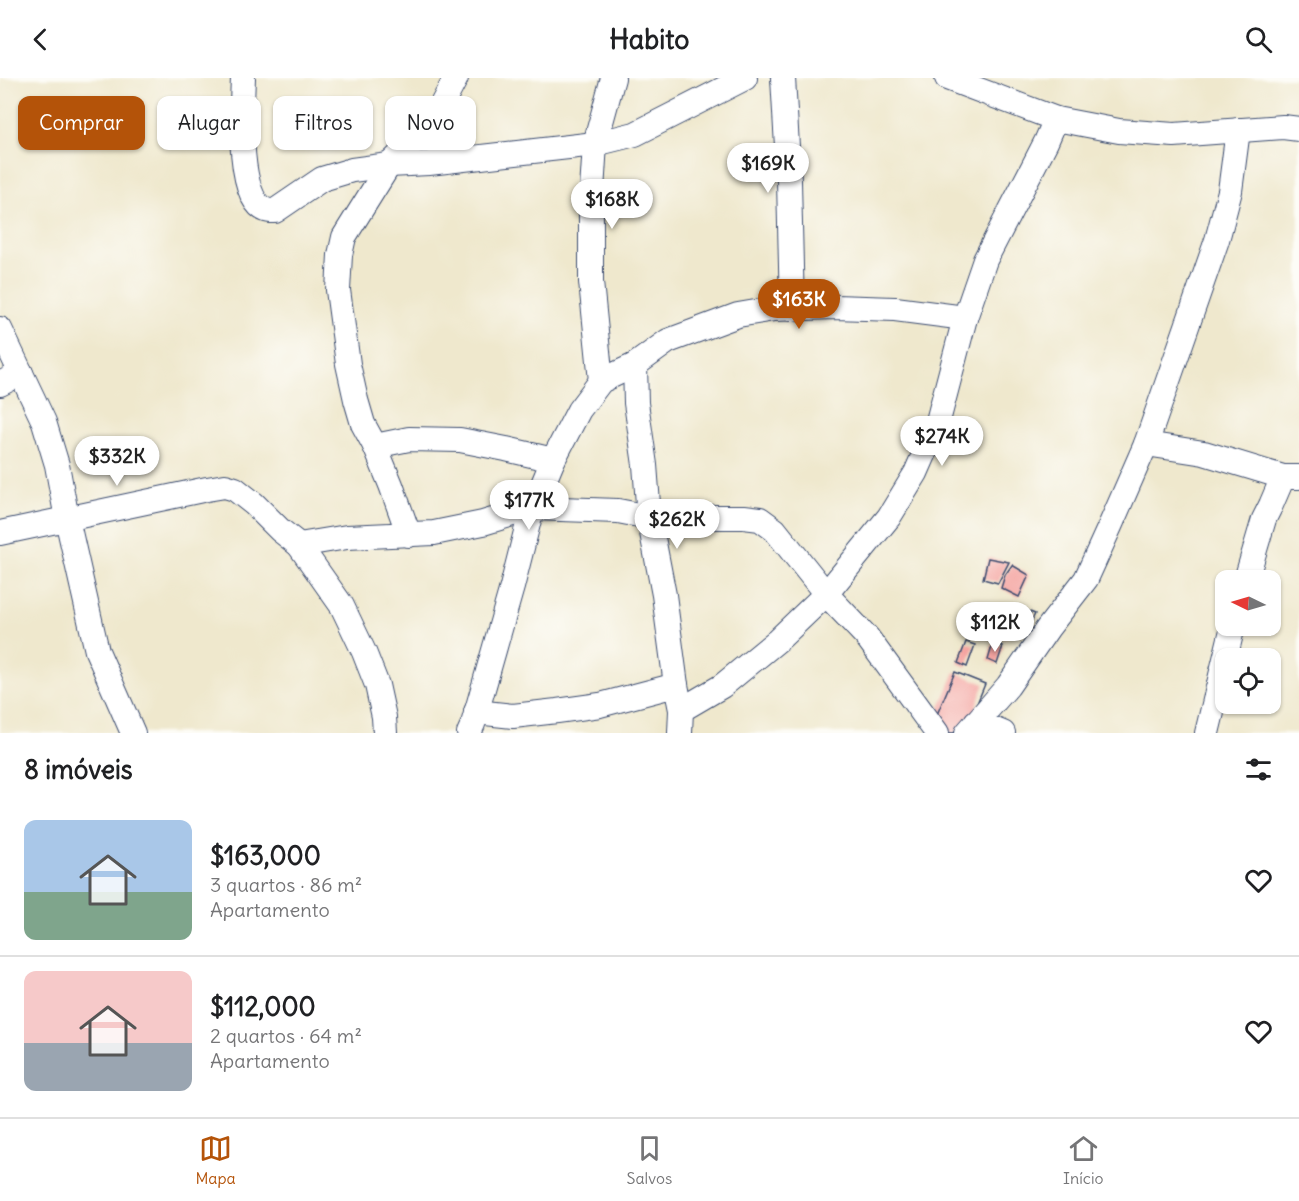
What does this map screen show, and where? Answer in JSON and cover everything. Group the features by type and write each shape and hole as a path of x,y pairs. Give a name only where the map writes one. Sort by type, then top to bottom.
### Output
{"street":[{"path":"243,78 244,170 253,198 263,210 268,211 275,211 322,179 352,170 595,144 635,134 745,78"},
{"path":"409,535 375,446 363,424 348,364 338,290 340,255 344,237 389,165 426,129 456,78"},
{"path":"601,381 591,282 591,206 595,144 613,78"},
{"path":"783,78 789,181 792,309"},
{"path":"948,78 1056,119 1119,131 1174,135 1283,127 1299,129"},
{"path":"680,722 778,640 826,594 890,517 916,473 937,425 965,318 985,260 1056,119"},
{"path":"971,727 1008,686 1048,628 1086,579 1146,444 1217,240 1230,191 1238,130"},
{"path":"676,685 600,705 472,723 512,587 532,508 553,460 579,410 601,381 635,365 668,340 738,315 774,309 835,307 895,309 965,318"},
{"path":"0,329 11,379 46,430 57,465 97,651 133,733"},
{"path":"635,365 636,404 645,465 649,517 664,595 680,722"},
{"path":"375,446 409,440 460,440 553,460"},
{"path":"1146,444 1204,453 1291,477 1264,519 1249,570"},
{"path":"0,534 225,486 235,489 299,544 342,606 364,652 376,685 386,733"},
{"path":"299,544 347,537 434,533 483,523 532,508 618,511 649,517 760,519 775,530 826,594 867,637 937,733"},
{"path":"1208,733 1231,636"},
{"path":"971,727 1003,733"}],"building":[{"path":"988,558 1009,562 998,583 983,579"},
{"path":"1012,565 1029,575 1019,597 1001,588 1005,575"},
{"path":"1012,605 1035,614 1031,622 1014,615 1005,638 984,630 993,607 1009,613"},
{"path":"966,642 975,645 967,667 958,663"},
{"path":"993,643 1003,646 997,664 988,660"},
{"path":"955,672 985,684 976,706 978,709 955,733 949,733 933,724"}]}
